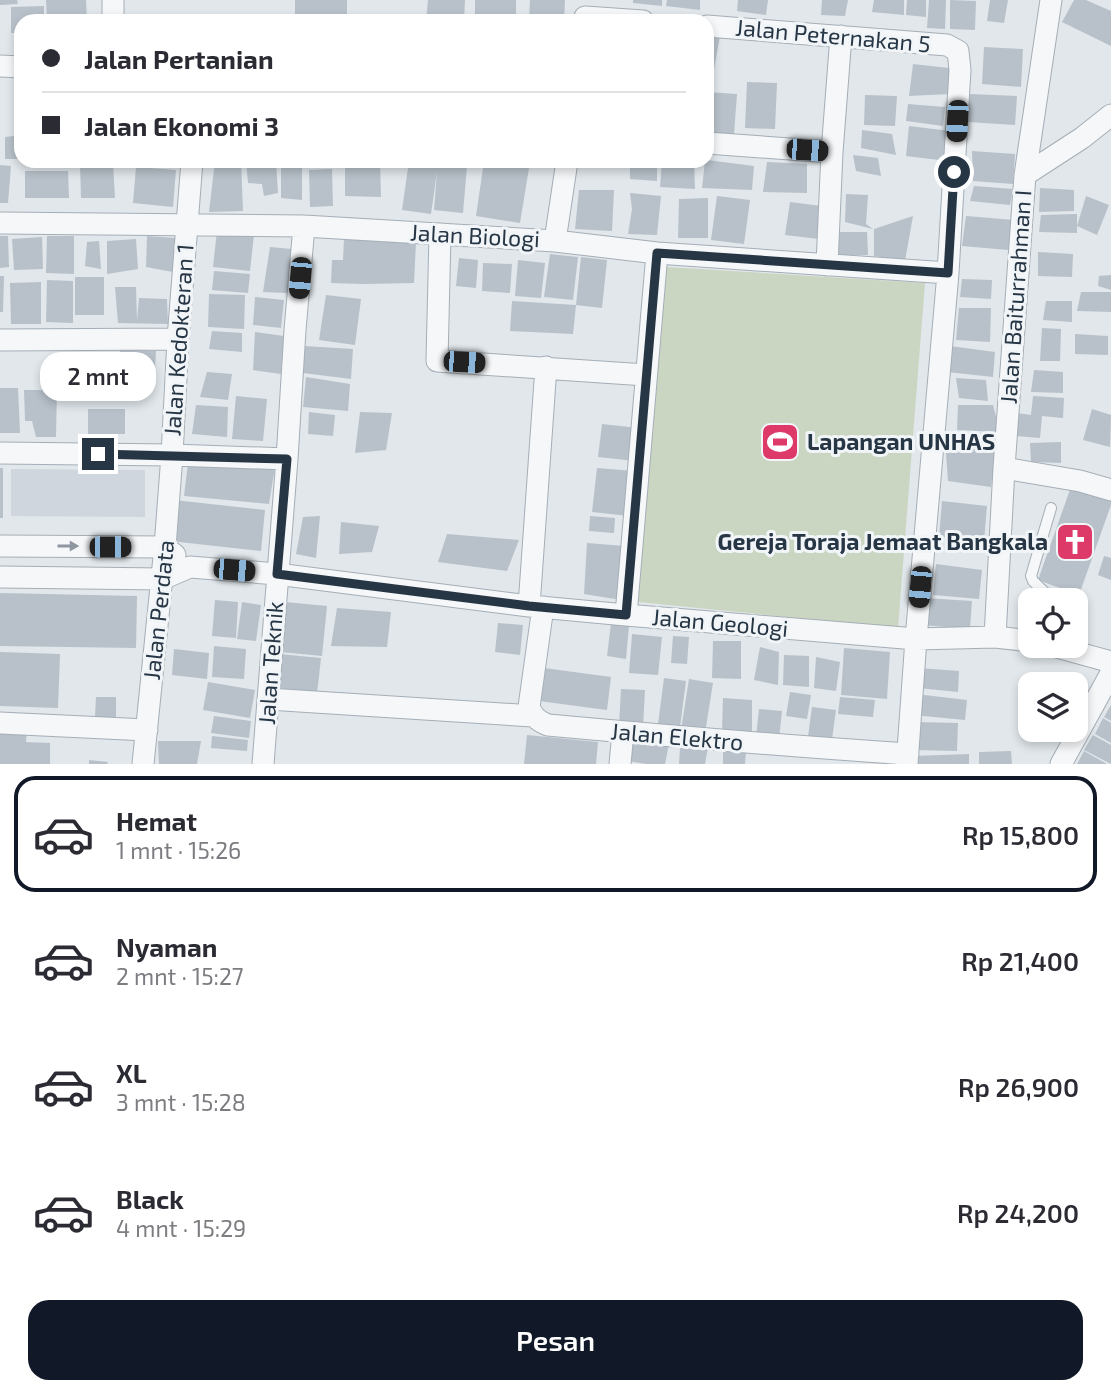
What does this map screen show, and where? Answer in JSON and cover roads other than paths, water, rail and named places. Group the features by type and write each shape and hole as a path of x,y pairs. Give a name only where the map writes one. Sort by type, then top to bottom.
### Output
{"street":[{"name":"Jalan Baiturrahman I","path":"995,637 1025,175 1051,0"},
{"name":"Jalan Peternakan 5","path":"714,27 947,45 958,51 960,70 948,273"},
{"path":"827,265 841,36"},
{"path":"1025,175 1083,138 1111,115"},
{"path":"714,144 832,152"},
{"name":"Jalan Kedokteran 1","path":"172,455 191,168"},
{"path":"555,241 566,168"},
{"name":"Jalan Biologi","path":"0,223 304,226 555,241 657,253 948,273"},
{"name":"Jalan Teknik","path":"263,764 304,226"},
{"path":"440,234 437,361 646,375"},
{"path":"626,615 657,253"},
{"path":"908,759 948,273"},
{"path":"0,340 178,339"},
{"path":"533,716 529,707 546,367"},
{"path":"0,453 287,459"},
{"name":"Jalan Perdata","path":"144,764 172,455"},
{"path":"1004,468 1080,481 1111,490"},
{"path":"0,546 165,547 190,567"},
{"name":"Jalan Geologi","path":"162,579 190,567 277,574 536,607 626,615 916,639 995,637 1018,640"},
{"path":"0,577 162,579"},
{"path":"1088,656 1111,662"},
{"path":"1061,764 1111,673"},
{"name":"Jalan Elektro","path":"268,699 533,716 548,725 623,732 788,755 908,759"},
{"path":"0,723 147,730"},
{"path":"620,764 623,732"}],"lane":[{"path":"1040,588 1031,576 1051,508"}],"place":[{"name":"Lapangan UNHAS","path":"780,442"},
{"name":"Gereja Toraja Jemaat Bangkala","path":"1075,542"}]}
